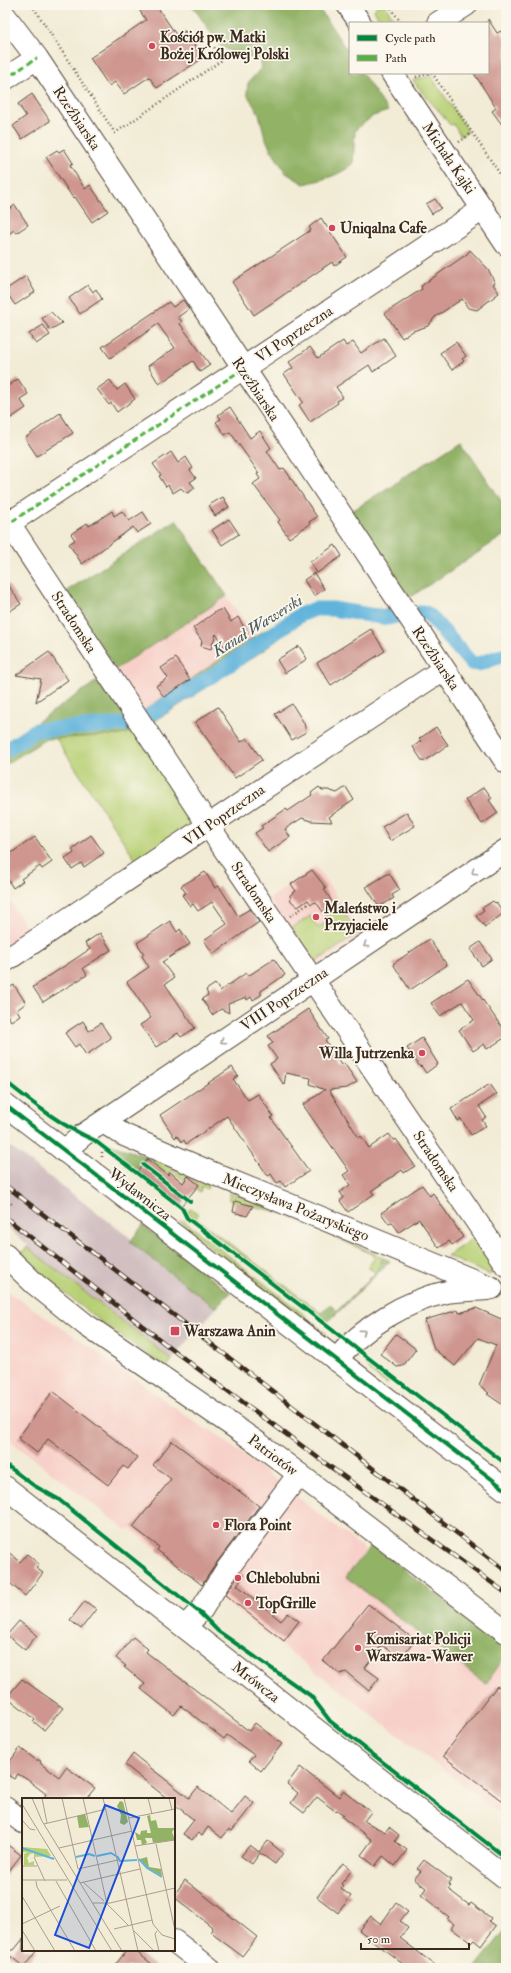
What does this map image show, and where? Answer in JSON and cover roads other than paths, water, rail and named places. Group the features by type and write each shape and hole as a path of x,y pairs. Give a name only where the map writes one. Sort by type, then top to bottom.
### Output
{"street":[{"path":"348,5 359,22"},
{"path":"440,22 466,5"},
{"name":"Rzeźbiarska","path":"5,16 37,58 506,762"},
{"path":"5,79 37,58"},
{"name":"Michała Kajki","path":"393,74 506,244"},
{"name":"VI Poprzeczna","path":"6,522 243,369 483,209"},
{"name":"Stradomska","path":"6,522 208,825 506,1265"},
{"name":"VII Poprzeczna","path":"5,961 444,669"},
{"name":"VIII Poprzeczna","path":"64,1151 82,1135 506,850"},
{"name":"Wydawnicza","path":"5,1105 506,1490"},
{"name":"Mieczysława Pożaryskiego","path":"103,1122 124,1135 224,1178 499,1287"},
{"name":"Patriotów","path":"5,1255 35,1284 86,1325 258,1443 506,1632"},
{"name":"Patriotów","path":"5,1266 35,1284"},
{"path":"336,1360 350,1342 363,1332 411,1304 448,1292 499,1287"},
{"path":"185,1627 202,1609 224,1572 299,1474"},
{"name":"Mrówcza","path":"5,1487 506,1878"},
{"path":"5,1808 22,1821"},
{"path":"175,1942 209,1968"}],"waterway":[{"name":"Kanał Wawerski","path":"148,716 232,663 300,615 315,609 333,609 388,618 397,616"},
{"name":"Kanał Wawerski","path":"419,613 426,613 431,617 471,663 479,664 506,654"},
{"name":"Kanał Wawerski","path":"5,751 36,730 130,724"}],"railway":[{"path":"5,1185 506,1571"},
{"path":"5,1217 178,1354 325,1463 506,1593"}],"place":[{"name":"Kościół pw. Matki Bożej Królowej Polski","path":"152,46"},
{"name":"Uniqalna Cafe","path":"332,228"},
{"name":"Maleństwo i Przyjaciele","path":"316,917"},
{"name":"Willa Jutrzenka","path":"422,1053"},
{"name":"Warszawa Anin","path":"175,1331"},
{"name":"Flora Point","path":"216,1525"},
{"name":"Chlebolubni","path":"238,1578"},
{"name":"TopGrille","path":"248,1603"},
{"name":"Komisariat Policji Warszawa-Wawer","path":"358,1648"}]}
